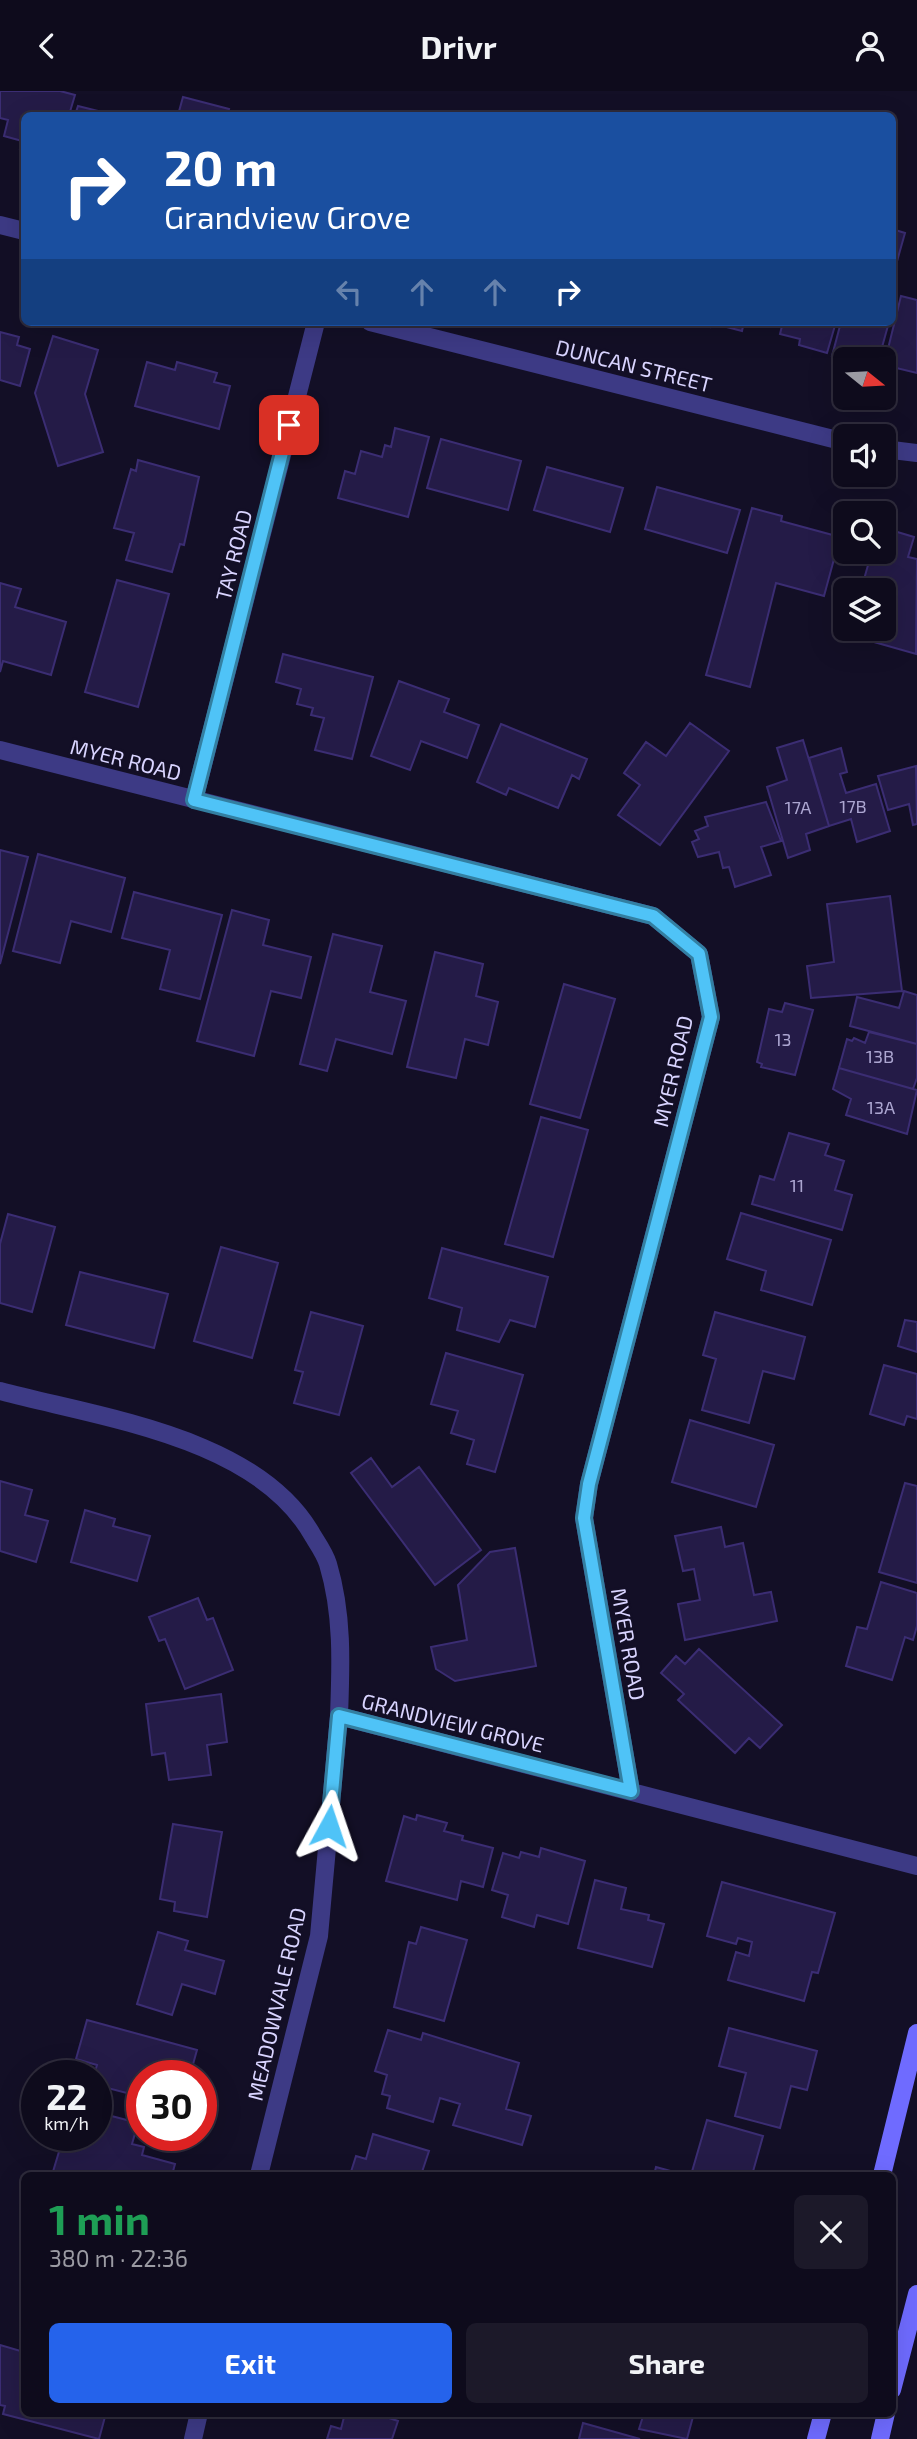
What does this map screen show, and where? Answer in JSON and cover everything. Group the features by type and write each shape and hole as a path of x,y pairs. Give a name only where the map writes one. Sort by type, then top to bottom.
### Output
{"main road":[{"path":"883,2172 917,2033"},
{"path":"896,2374 917,2294"},
{"path":"816,2439 822,2417"},
{"path":"880,2439 885,2417"}],"street":[{"path":"0,225 21,230"},
{"name":"TAY ROAD","path":"194,800 315,326"},
{"name":"DUNCAN STREET","path":"386,326 833,439"},
{"path":"896,450 917,453"},
{"name":"MYER ROAD","path":"0,750 653,916 699,954 711,1017 589,1484 584,1518 631,1791"},
{"name":"GRANDVIEW GROVE","path":"0,1391 195,1442 255,1473 299,1511 328,1562 342,1636 339,1716 917,1866"},
{"name":"MEADOWVALE ROAD","path":"260,2172 319,1936 339,1716"},
{"path":"193,2439 198,2417"}],"building":[{"path":"0,91 60,91 75,95 70,112 21,112 21,141 4,136 8,120 0,118"},
{"path":"183,97 229,109 228,112 179,112"},
{"path":"78,106 102,112 76,112"},
{"path":"896,230 905,233 896,265"},
{"path":"901,296 917,300 917,373 896,368 896,347 888,347 894,326 896,326"},
{"path":"723,326 743,326 742,331"},
{"path":"782,326 835,326 827,353 799,345 800,339 780,334"},
{"path":"840,326 888,326 882,347 834,347"},
{"path":"0,332 19,337 17,345 30,349 20,386 0,380"},
{"path":"53,336 98,350 85,394 103,452 58,466 35,393"},
{"path":"147,362 175,370 177,362 217,373 214,382 230,386 219,429 135,406"},
{"path":"395,428 429,437 408,517 338,498 345,471 355,474 361,451 382,457 385,445 391,447"},
{"path":"441,439 521,461 508,510 427,488"},
{"path":"138,460 199,477 184,545 180,544 172,572 126,560 134,533 114,528 131,469 136,471"},
{"path":"547,467 623,488 610,532 534,510"},
{"path":"657,487 740,510 727,553 645,529"},
{"path":"752,508 782,516 781,521 833,535 833,563 824,596 776,583 750,687 706,675"},
{"path":"896,532 914,537 908,557 917,559 916,654 874,642 896,641 896,578 864,578 868,564 896,564"},
{"path":"117,580 169,594 138,707 85,692"},
{"path":"0,583 21,589 15,607 66,622 51,675 3,661 0,672"},
{"path":"283,654 373,677 352,759 315,750 324,718 311,715 313,708 297,704 301,689 276,682"},
{"path":"399,681 449,699 444,712 479,725 467,758 421,741 410,770 371,756"},
{"path":"690,723 729,751 660,845 618,815 640,785 624,773 646,742 666,756"},
{"path":"501,724 587,759 579,779 572,775 558,808 509,788 506,795 477,782"},
{"path":"803,740 829,826 806,834 810,850 788,858 767,787 787,780 777,748"},
{"path":"841,748 847,772 840,774 846,793 876,784 890,831 857,842 851,819 829,826 809,758"},
{"path":"916,766 917,824 913,825 909,804 888,810 878,776"},
{"path":"766,802 781,841 761,847 771,875 735,887 729,867 723,868 719,852 698,857 692,842 699,839 695,831 708,826 705,817"},
{"path":"0,850 28,857 0,964"},
{"path":"38,854 125,878 111,932 71,921 60,963 13,951"},
{"path":"134,892 222,915 200,999 160,989 170,950 122,938"},
{"path":"890,896 902,991 811,998 807,966 834,962 827,904"},
{"path":"232,910 269,920 263,945 311,957 301,998 271,991 254,1056 197,1041"},
{"path":"333,934 382,946 370,992 406,1001 392,1054 336,1039 327,1071 300,1064"},
{"path":"435,952 483,964 476,996 498,1002 488,1045 465,1039 456,1078 407,1067"},
{"path":"564,984 615,999 580,1118 530,1104"},
{"path":"904,991 917,995 917,1044 850,1026 857,997 899,1008"},
{"path":"785,1003 813,1010 795,1075 761,1067 762,1064 757,1062 769,1009 782,1012"},
{"path":"869,1032 917,1044 917,1078 913,1089 839,1068 847,1039 852,1041 854,1038 865,1043"},
{"path":"839,1068 917,1090 907,1134 846,1115 851,1099 833,1089"},
{"path":"541,1117 588,1130 553,1257 505,1244"},
{"path":"789,1133 829,1144 825,1155 844,1161 835,1190 852,1195 842,1230 752,1204 760,1176 774,1180"},
{"path":"741,1213 831,1240 812,1305 761,1290 766,1271 727,1259"},
{"path":"8,1214 55,1227 32,1312 0,1303 0,1244"},
{"path":"221,1247 278,1263 252,1358 194,1341"},
{"path":"442,1248 548,1277 535,1327 510,1320 499,1342 457,1330 462,1308 429,1298"},
{"path":"80,1272 168,1294 154,1348 66,1325"},
{"path":"311,1312 363,1326 339,1415 294,1403 303,1372 295,1370"},
{"path":"715,1312 805,1337 794,1379 763,1371 749,1423 702,1410 716,1359 703,1355"},
{"path":"905,1320 917,1322 917,1352 898,1346"},
{"path":"446,1353 523,1375 495,1472 467,1464 474,1440 451,1433 458,1411 431,1404"},
{"path":"884,1365 917,1374 917,1419 907,1416 904,1425 870,1414"},
{"path":"690,1420 774,1445 756,1507 672,1482"},
{"path":"371,1458 392,1487 419,1467 481,1550 435,1585 351,1473"},
{"path":"0,1481 32,1490 25,1515 48,1521 36,1562 0,1551"},
{"path":"905,1483 917,1486 917,1583 879,1572"},
{"path":"85,1510 115,1519 113,1526 150,1536 137,1581 71,1562"},
{"path":"721,1527 725,1547 743,1543 754,1595 771,1592 777,1621 685,1640 678,1604 700,1600 694,1569 683,1571 675,1536"},
{"path":"515,1548 536,1666 455,1681 436,1669 431,1647 467,1640 458,1585 490,1552"},
{"path":"881,1582 917,1593 917,1626 913,1640 905,1637 892,1680 846,1666 857,1627 867,1629"},
{"path":"198,1598 207,1620 213,1618 233,1670 185,1689 165,1639 159,1641 149,1617"},
{"path":"699,1649 782,1725 760,1748 749,1738 735,1753 678,1700 684,1694 661,1673 676,1656 685,1664"},
{"path":"221,1694 227,1742 207,1745 211,1775 169,1780 165,1753 152,1755 146,1704"},
{"path":"417,1815 447,1823 444,1831 463,1836 462,1840 493,1848 483,1887 461,1881 457,1900 386,1881 404,1816 416,1820"},
{"path":"173,1824 222,1832 207,1917 174,1911 175,1902 160,1899"},
{"path":"541,1848 585,1861 568,1924 537,1915 534,1927 502,1917 508,1895 492,1890 503,1853 519,1858 521,1852 539,1857"},
{"path":"595,1880 626,1888 621,1909 649,1915 648,1920 664,1924 652,1967 578,1948"},
{"path":"722,1882 835,1913 818,1973 812,1972 804,2001 728,1980 736,1952 749,1956 752,1942 738,1938 736,1944 707,1936"},
{"path":"421,1927 467,1940 444,2021 394,2007 409,1942 416,1944"},
{"path":"158,1932 188,1941 185,1950 224,1961 215,1994 182,1984 172,2015 137,2004"},
{"path":"87,2020 197,2050 194,2060 126,2060 126,2093 112,2089 112,2060 76,2059"},
{"path":"729,2028 817,2051 807,2090 791,2086 780,2128 735,2116 746,2073 719,2066"},
{"path":"388,2030 421,2040 423,2033 519,2063 506,2109 531,2116 522,2145 453,2125 460,2104 440,2098 433,2122 387,2108 390,2096 382,2094 387,2075 375,2071"},
{"path":"112,2116 126,2120 126,2151 143,2151 142,2155 175,2164 173,2172 53,2172 59,2151 112,2151"},
{"path":"707,2120 763,2136 753,2172 692,2172"},
{"path":"373,2134 429,2151 422,2172 351,2172 356,2156 366,2159"},
{"path":"656,2167 674,2172 655,2172"},
{"path":"0,2345 21,2351 21,2417 105,2417 99,2439 3,2414 5,2406 0,2405"},
{"path":"344,2417 386,2417 398,2421 392,2439 327,2439 331,2426 341,2429"},
{"path":"643,2417 693,2417 687,2439 639,2429"},
{"path":"583,2423 640,2439 579,2439"}],"route":[{"path":"289,425 194,800 653,916 699,954 711,1017 589,1484 584,1518 631,1791 339,1716 329,1826"}]}
